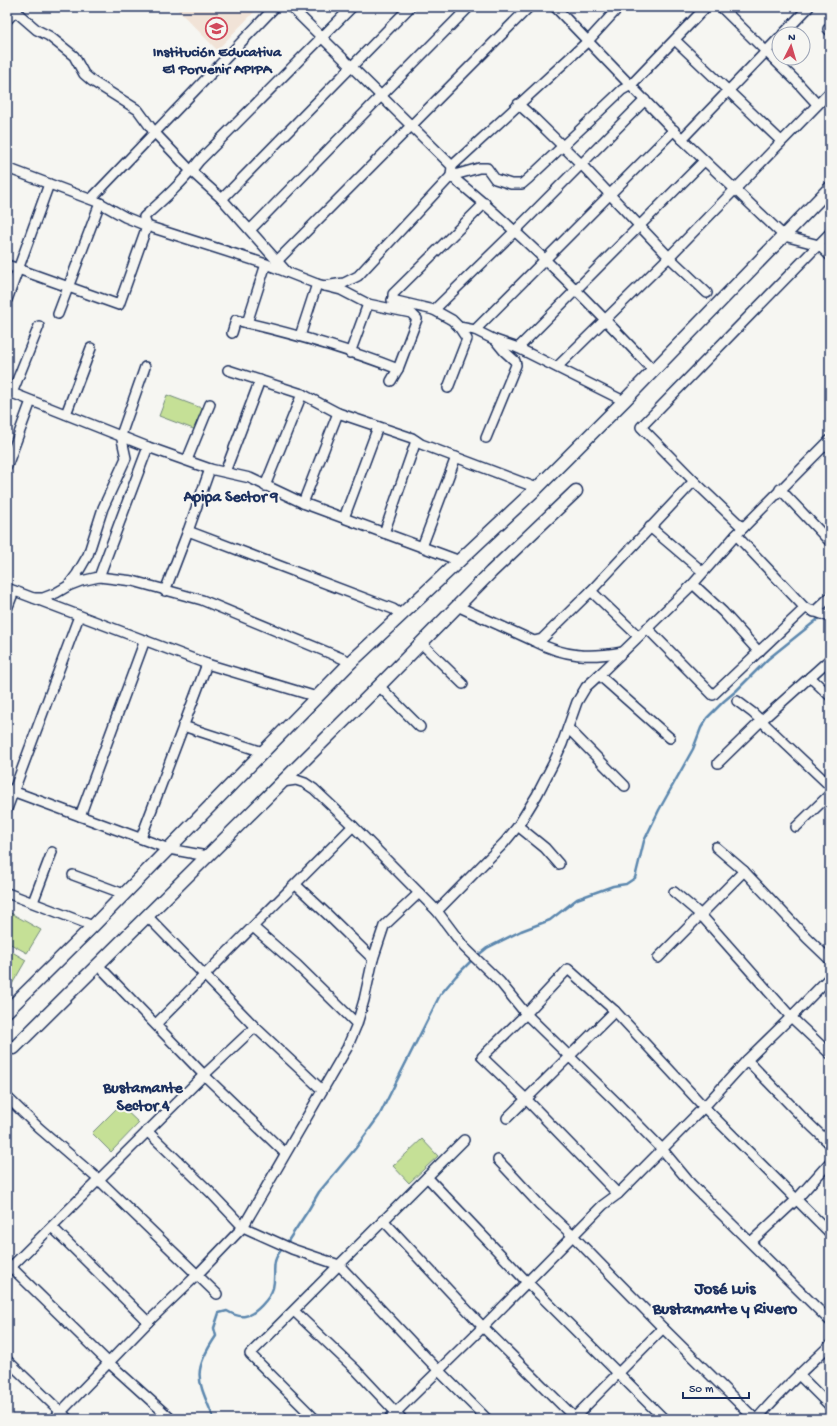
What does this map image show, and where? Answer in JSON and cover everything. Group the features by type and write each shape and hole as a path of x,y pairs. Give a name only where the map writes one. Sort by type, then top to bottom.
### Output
{"street":[{"path":"91,199 275,7"},
{"path":"291,7 452,166"},
{"path":"7,265 119,305 147,226 144,217 191,172 198,161 352,7"},
{"path":"222,199 410,7"},
{"path":"250,230 469,7"},
{"path":"277,261 529,7"},
{"path":"555,7 682,139 784,236 819,245 830,256"},
{"path":"451,176 452,166 588,41 619,7"},
{"path":"320,285 344,283 358,276 451,176 479,168 487,168 495,179 511,184 522,184 622,90 631,85 706,7"},
{"path":"721,7 817,104"},
{"path":"791,26 809,7"},
{"path":"13,12 37,30 49,36 74,56 84,74 92,81 138,110 154,132 191,172 222,199 287,272"},
{"path":"675,40 781,141"},
{"path":"682,139 771,47"},
{"path":"557,367 669,257 830,92"},
{"path":"434,310 645,100"},
{"path":"518,104 563,145 669,257 707,293"},
{"path":"475,330 674,130"},
{"path":"518,348 704,161"},
{"path":"7,168 91,199 125,217 147,226 266,264 320,285 342,290 368,304 393,305 434,310 452,320 459,326 467,339 448,388"},
{"path":"451,176 485,203 515,231 653,370"},
{"path":"7,300 49,184"},
{"path":"7,1011 169,849 351,662 537,488 624,401 830,188"},
{"path":"58,314 100,203"},
{"path":"393,305 393,294 485,203"},
{"path":"830,233 641,427 694,481 809,610 830,617"},
{"path":"248,322 266,264"},
{"path":"300,336 320,285"},
{"path":"350,353 368,304"},
{"path":"391,381 398,369 417,319 412,313 393,305"},
{"path":"232,333 236,320 248,322 300,336 398,369"},
{"path":"39,326 10,392 148,447 210,469 250,478 303,503 460,561"},
{"path":"459,326 475,330 495,340 518,348 624,401"},
{"path":"486,438 516,365 515,361 495,340"},
{"path":"66,414 91,348"},
{"path":"68,586 88,555 103,508 126,458 121,435 145,367"},
{"path":"228,370 302,394 338,413 416,440 537,488"},
{"path":"225,472 260,380"},
{"path":"265,486 302,394"},
{"path":"7,466 31,401"},
{"path":"187,460 210,404"},
{"path":"303,503 338,413"},
{"path":"344,518 378,427"},
{"path":"384,534 416,440"},
{"path":"437,911 504,843 518,826 541,788 553,764 582,692 592,680 693,584 739,531 780,489 829,445"},
{"path":"99,577 148,447"},
{"path":"422,548 456,457"},
{"path":"165,591 210,469"},
{"path":"534,641 542,638 591,591 694,481"},
{"path":"780,489 830,542"},
{"path":"14,1048 458,606 576,491"},
{"path":"650,527 703,572"},
{"path":"188,531 393,609 402,615"},
{"path":"31,598 43,598 81,580 99,577 133,581 202,600 351,662"},
{"path":"693,584 723,612 759,652"},
{"path":"7,609 10,590 207,664 316,697"},
{"path":"591,591 638,636"},
{"path":"647,628 713,695 759,652 809,610 830,597"},
{"path":"458,606 556,651 579,656 599,656 623,652"},
{"path":"7,809 10,790 79,616"},
{"path":"80,816 145,640"},
{"path":"421,643 463,684"},
{"path":"718,763 761,721 830,660"},
{"path":"141,838 207,664"},
{"path":"599,675 670,738"},
{"path":"810,677 830,696"},
{"path":"379,686 420,727"},
{"path":"737,701 761,721 830,786"},
{"path":"183,726 263,752"},
{"path":"568,728 625,786"},
{"path":"282,782 296,780 305,783 314,789 353,826 437,911 474,959 500,982 526,1014 662,1149 691,1184 830,1321"},
{"path":"10,790 169,849 207,856"},
{"path":"796,827 830,794"},
{"path":"156,1024 296,885 353,826"},
{"path":"518,826 544,848 559,864"},
{"path":"716,847 744,871 807,938 830,960"},
{"path":"33,902 52,852"},
{"path":"658,958 744,871"},
{"path":"74,875 124,894"},
{"path":"296,885 373,959"},
{"path":"674,892 701,915 791,1017 830,1054"},
{"path":"7,893 93,926"},
{"path":"57,1416 148,1322 198,1275 243,1227 347,1048 364,1000 373,959 384,926 419,893"},
{"path":"147,916 255,1027 322,1090"},
{"path":"253,927 297,965 356,1024"},
{"path":"98,965 204,1075 286,1153"},
{"path":"618,1194 527,1100 482,1057 526,1014 568,969 615,1011 704,1107 830,1233"},
{"path":"389,1419 399,1416 439,1371 603,1205 618,1194 704,1107 747,1060 830,977"},
{"path":"507,1118 527,1100 615,1011"},
{"path":"169,1417 9,1269 98,1179 255,1027"},
{"path":"747,1060 830,1144"},
{"path":"7,1097 39,1128 98,1179 217,1294"},
{"path":"147,1131 210,1192 243,1227 292,1249 339,1265 439,1371 487,1419"},
{"path":"315,1419 250,1354 464,1140"},
{"path":"498,1160 539,1204 756,1419 830,1345"},
{"path":"751,1242 796,1200 830,1162"},
{"path":"427,1177 528,1282 664,1419"},
{"path":"383,1220 483,1327 575,1419 663,1328"},
{"path":"52,1227 148,1322"},
{"path":"294,1311 356,1370 399,1416"},
{"path":"7,1360 57,1416 68,1419"},
{"path":"799,1375 830,1406"}],"shaded area":[{"name":"Institución Educativa El Porvenir APIPA","path":"175,7 259,7 217,50"}],"green space":[{"path":"167,395 204,409 196,430 159,416"},
{"path":"7,911 41,930 27,953 7,942"},
{"path":"7,949 26,960 11,986 7,984"},
{"path":"120,1105 139,1123 111,1152 92,1133"},
{"path":"422,1139 438,1156 409,1183 393,1166"}],"waterway":[{"path":"477,956 487,948 521,931 550,920 577,899 613,886 626,884 635,878 644,841 659,810 693,749 701,728 707,718 768,659 818,619"},
{"path":"286,1244 319,1192 355,1149 379,1116 440,995 473,959"},
{"path":"214,1419 201,1385 200,1368 203,1359 216,1336 214,1328 219,1313 227,1311 236,1315 245,1316 253,1313 262,1305 273,1288 276,1258 283,1248"}],"place":[{"name":"Institución Educativa El Porvenir APIPA","path":"217,28"}],"district":[{"name":"Apipa Sector 9","path":"231,495"},
{"name":"Bustamante Sector 4","path":"143,1095"},
{"name":"José Luis Bustamante y Rivero","path":"725,1297"}]}
